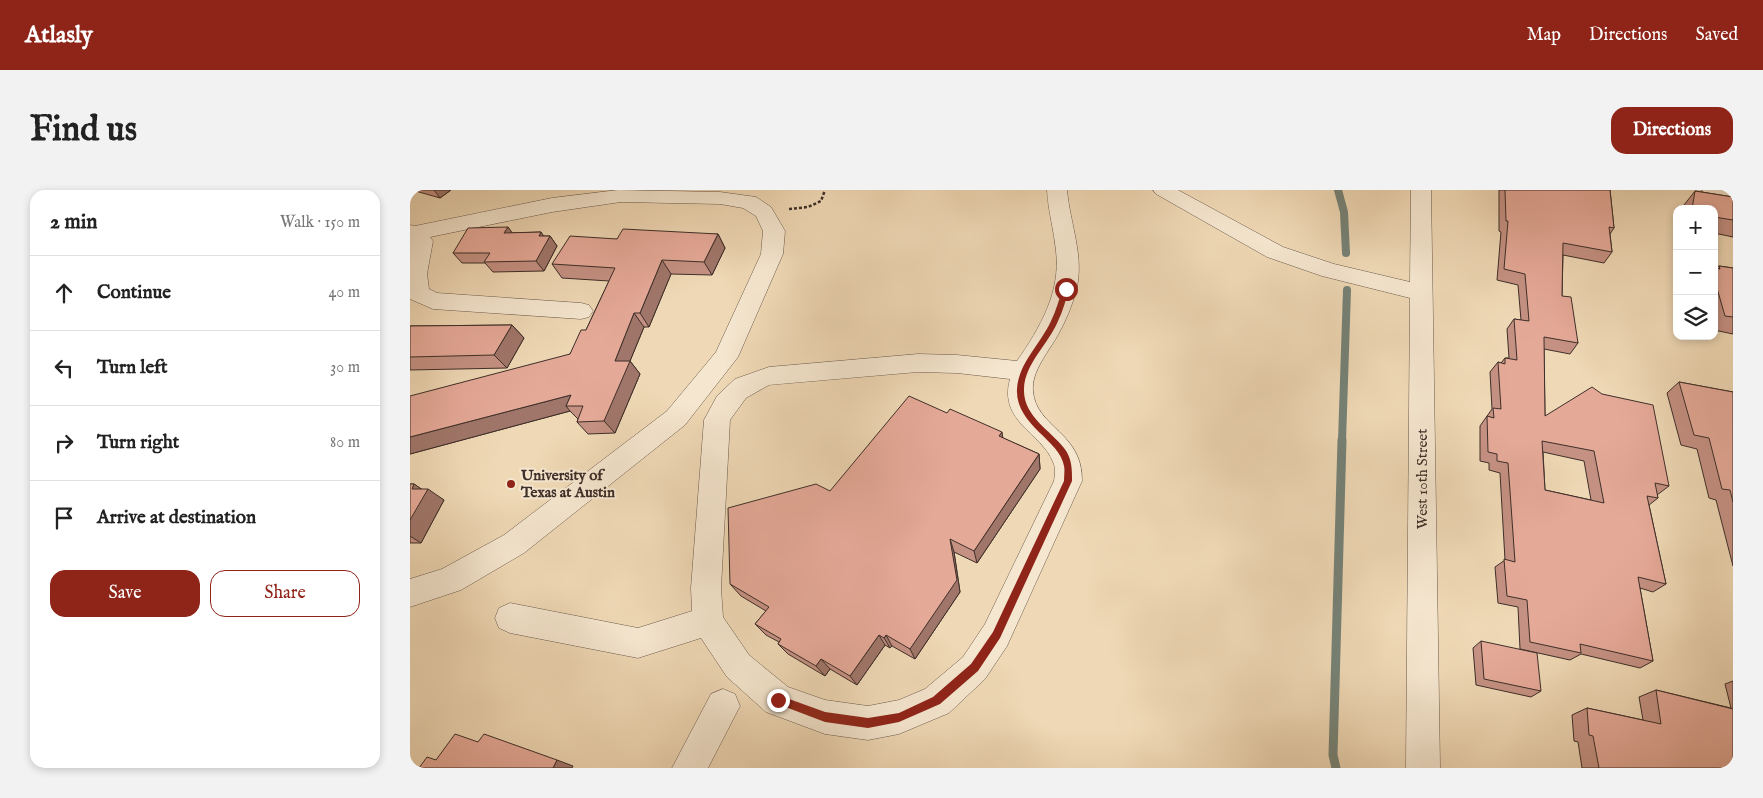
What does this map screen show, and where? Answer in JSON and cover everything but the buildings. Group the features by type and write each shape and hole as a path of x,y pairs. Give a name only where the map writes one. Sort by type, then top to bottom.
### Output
{"street":[{"path":"1024,372 957,364 918,363 769,376 753,380 736,390 723,405 717,420 706,588 708,621 738,666 778,700 825,717 868,723 899,718 937,701 974,668 996,635 1068,481 1068,465 1062,451 1041,432 1026,411 1020,391 1024,372 1054,322 1066,289 1068,259 1057,190"},
{"path":"1163,190 1275,252 1330,271 1422,293"},
{"name":"West 10th Street","path":"1421,190 1423,768"},
{"path":"1712,190 1733,193"},
{"path":"410,592 450,580 514,544 676,418 726,357 772,254 774,231 764,212 748,202 720,198 621,196 552,205 413,232"},
{"path":"413,232 422,241 416,274 418,293 433,301"},
{"path":"410,303 433,301 581,311"},
{"path":"510,618 638,642 708,621"},
{"path":"689,768 723,706"}],"path":[{"path":"764,212 808,207 821,201 825,190"}],"waterway":[{"path":"1338,190 1344,212 1346,253"},
{"path":"1342,441 1347,290"},
{"path":"1336,768 1333,755 1342,440"}],"place":[{"name":"University of Texas at Austin","path":"511,484"}],"route":[{"path":"778,700 825,717 868,723 899,718 937,701 974,668 996,635 1068,481 1068,465 1062,451 1041,432 1026,411 1020,391 1024,372 1054,322 1066,289"}]}
